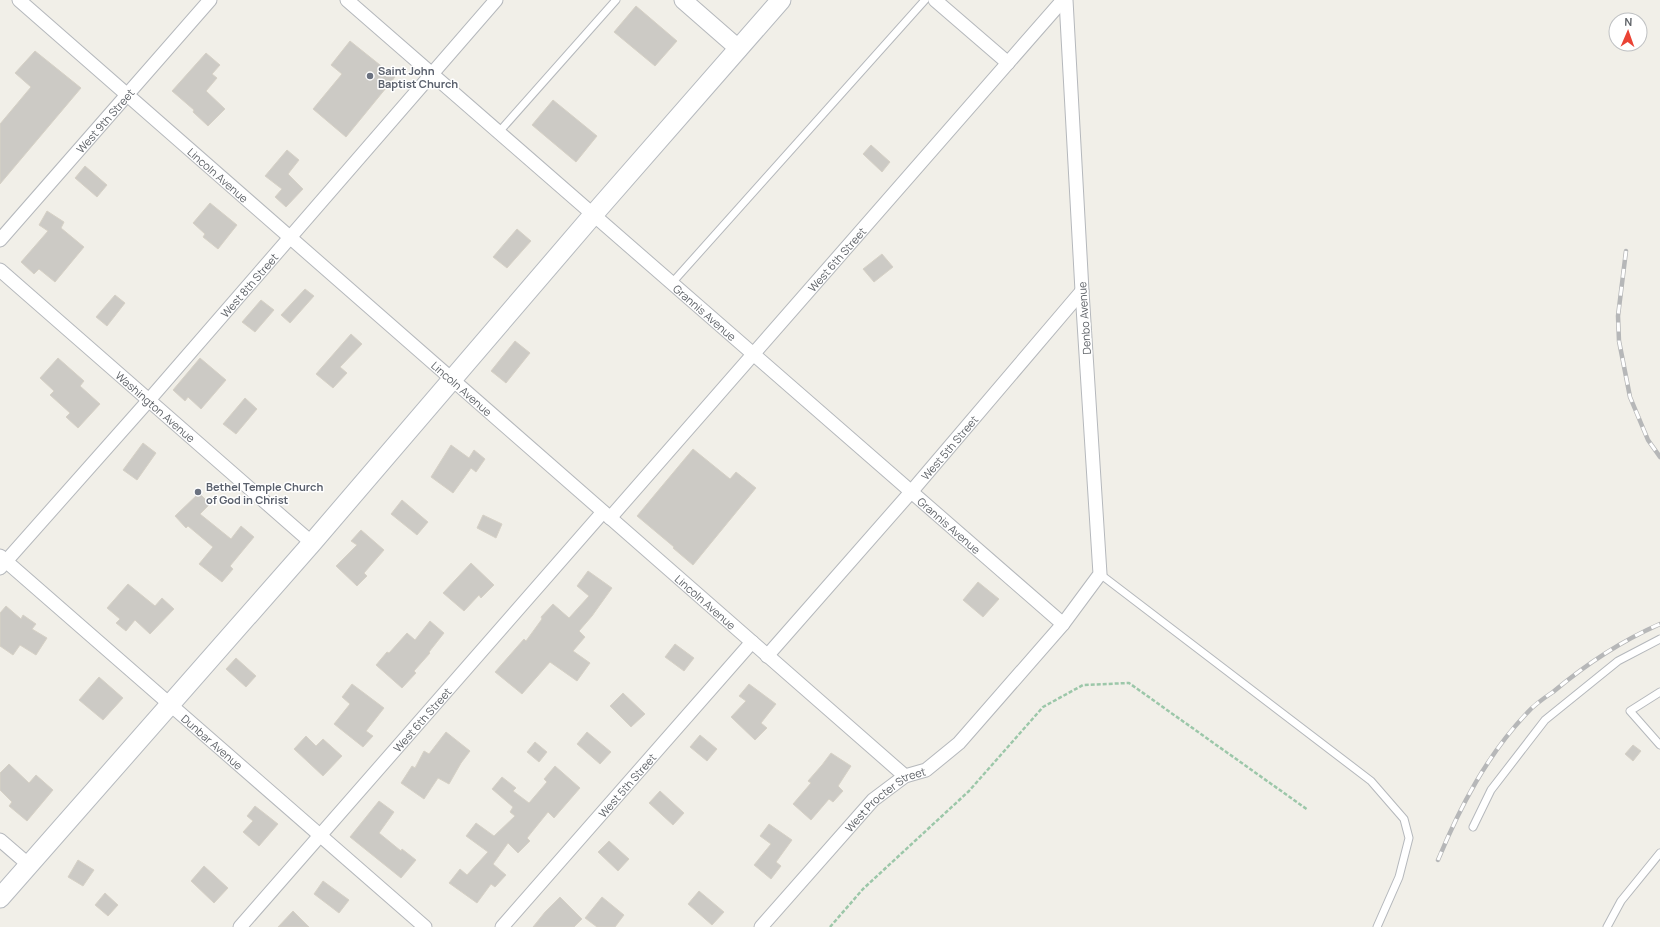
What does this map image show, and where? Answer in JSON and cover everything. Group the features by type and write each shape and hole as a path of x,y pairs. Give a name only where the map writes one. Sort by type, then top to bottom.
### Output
{"main road":[{"path":"0,898 312,543 593,215 781,0"}],"street":[{"name":"Lincoln Avenue","path":"19,0 905,776"},
{"name":"West 9th Street","path":"0,240 210,0"},
{"name":"Grannis Avenue","path":"347,0 671,284 1063,624"},
{"name":"West 8th Street","path":"2,562 149,400 496,0"},
{"path":"683,0 739,49"},
{"path":"935,0 1008,63"},
{"name":"West 6th Street","path":"240,927 606,515 753,354 1063,0"},
{"name":"Denbo Avenue","path":"1066,0 1082,291 1100,574"},
{"name":"Washington Avenue","path":"0,270 312,543"},
{"name":"West 5th Street","path":"767,656 911,492 1082,291"},
{"name":"Dunbar Avenue","path":"2,562 170,705 425,927"},
{"path":"1063,624 1100,574"},
{"name":"West Procter Street","path":"761,927 873,800 905,776 926,770 959,743 1063,624"},
{"name":"West 5th Street","path":"502,927 752,642"},
{"path":"0,840 29,865"}],"lane":[{"path":"499,132 616,0"},
{"path":"671,284 925,0"},
{"path":"1100,574 1371,781 1404,819 1409,838 1400,871 1377,927"},
{"path":"1473,827 1491,790 1545,720 1618,661 1660,639"},
{"path":"1660,692 1630,711 1660,745"},
{"path":"1607,927 1621,901 1660,853"}],"path":[{"path":"830,927 863,889 969,791 1043,707 1083,685 1129,683 1308,810"}],"building":[{"path":"636,6 677,41 655,66 614,32"},
{"path":"350,41 395,77 346,137 313,109 342,74 331,65"},
{"path":"35,51 81,88 0,184 0,124 31,87 15,73"},
{"path":"206,53 220,65 212,74 217,78 206,91 225,109 208,126 193,112 194,110 172,91"},
{"path":"553,100 597,136 576,162 532,125"},
{"path":"871,145 890,162 882,172 863,154"},
{"path":"287,150 299,160 288,174 303,189 286,207 275,197 282,189 265,176"},
{"path":"85,166 107,185 97,197 75,178"},
{"path":"210,203 237,225 218,249 203,237 205,234 193,223"},
{"path":"47,211 64,222 61,228 84,247 55,282 39,269 34,274 21,262 48,231 39,225"},
{"path":"517,229 531,241 507,268 493,257"},
{"path":"882,254 893,267 874,282 863,269"},
{"path":"305,289 314,296 290,323 281,315"},
{"path":"115,295 125,303 107,326 96,317"},
{"path":"261,300 274,310 255,332 242,322"},
{"path":"351,334 362,344 340,367 347,373 333,388 316,374"},
{"path":"515,341 530,353 506,383 491,371"},
{"path":"58,358 84,381 80,386 100,404 78,428 66,417 70,413 50,395 54,391 40,378"},
{"path":"200,358 226,380 201,409 188,397 185,401 173,390"},
{"path":"245,398 257,409 236,434 223,424"},
{"path":"143,443 156,453 137,480 123,470"},
{"path":"451,445 469,458 474,450 485,459 476,472 471,468 453,493 431,477"},
{"path":"693,449 730,479 736,472 756,488 693,565 637,516"},
{"path":"199,493 210,504 200,514 231,539 241,526 254,537 230,566 233,569 222,582 199,564 213,547 188,526 186,528 175,516"},
{"path":"402,500 428,522 417,535 391,514"},
{"path":"483,515 502,524 496,538 477,528"},
{"path":"361,530 384,550 364,573 367,576 357,586 336,566 357,545 351,541"},
{"path":"471,563 494,585 481,598 479,595 464,611 443,593"},
{"path":"588,571 612,588 579,631 585,637 573,651 590,663 577,681 550,662 522,694 495,672 524,639 526,641 542,619 541,617 553,604 569,618 589,596 577,586"},
{"path":"978,582 999,599 983,617 963,600"},
{"path":"128,584 155,606 162,598 174,609 150,634 135,620 126,631 116,623 120,619 107,608"},
{"path":"6,606 21,619 23,615 36,624 32,629 47,638 36,655 20,645 13,655 0,646 0,613"},
{"path":"430,621 444,633 429,652 430,653 414,671 416,673 402,688 376,665 407,633 415,640"},
{"path":"675,644 694,658 684,671 665,657"},
{"path":"236,658 256,676 246,687 226,669"},
{"path":"99,677 123,698 103,720 79,700"},
{"path":"352,684 384,708 366,731 373,736 363,747 334,724 350,704 342,697"},
{"path":"749,684 776,704 761,723 767,728 755,740 731,717 746,701 739,696"},
{"path":"623,693 645,714 631,727 610,706"},
{"path":"446,732 470,751 449,784 438,778 424,799 401,783 412,766 415,768 424,751 429,754"},
{"path":"587,732 611,752 600,764 577,744"},
{"path":"700,735 717,749 707,761 690,747"},
{"path":"306,736 316,746 323,739 342,756 323,776 294,749"},
{"path":"535,742 547,752 539,762 527,752"},
{"path":"1633,745 1641,751 1633,761 1625,754"},
{"path":"831,753 851,766 838,786 843,791 833,802 829,799 811,820 793,804 811,783 808,781"},
{"path":"9,764 29,783 36,775 53,790 27,821 9,806 12,802 0,790 0,773"},
{"path":"555,766 580,788 554,818 548,812 527,838 530,841 518,853 508,843 493,864 506,875 495,887 491,884 477,903 449,883 460,869 467,875 488,852 466,836 476,823 494,836 515,816 510,812 513,807 492,789 502,777 516,788 513,791 529,803 547,782 544,779"},
{"path":"660,791 684,813 673,825 649,803"},
{"path":"379,801 394,812 379,833 401,851 402,849 416,860 401,878 350,837"},
{"path":"255,806 278,824 259,846 243,832 253,821 247,816"},
{"path":"769,824 792,840 776,862 781,866 771,879 754,865 771,844 760,836"},
{"path":"609,841 629,859 618,871 598,852"},
{"path":"78,860 94,870 83,886 68,877"},
{"path":"204,866 228,888 214,903 191,881"},
{"path":"323,881 349,900 339,913 314,894"},
{"path":"699,891 724,912 712,925 688,904"},
{"path":"105,893 118,905 108,916 95,905"},
{"path":"560,897 582,919 574,927 533,927 545,912"},
{"path":"602,897 624,915 615,927 597,927 585,918"},
{"path":"293,911 309,927 278,927"}],"railway":[{"path":"1626,251 1618,316 1619,341 1630,397 1648,440 1660,457"},
{"path":"1438,860 1465,801 1487,764 1499,746 1530,710 1578,672 1604,654 1631,638 1660,624"}],"place":[{"name":"Saint John Baptist Church","path":"370,76"},
{"name":"Bethel Temple Church of God in Christ","path":"198,492"}]}
